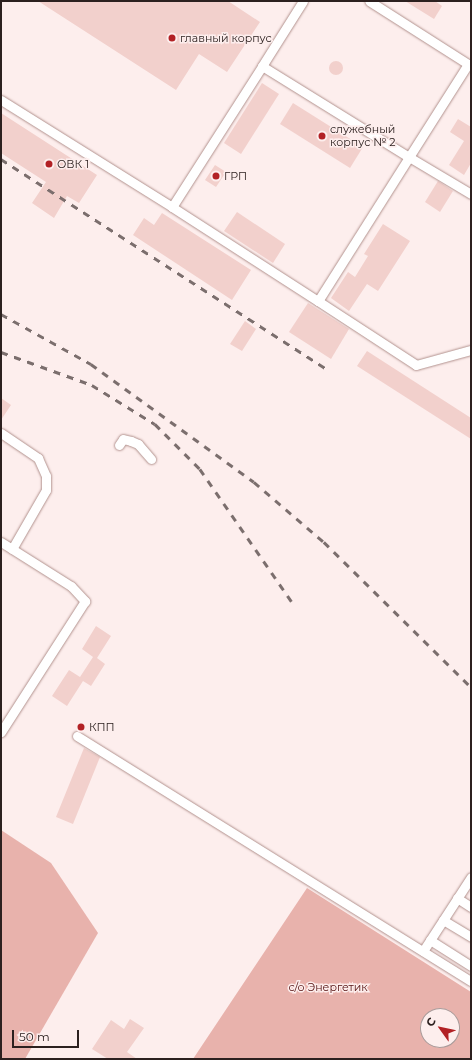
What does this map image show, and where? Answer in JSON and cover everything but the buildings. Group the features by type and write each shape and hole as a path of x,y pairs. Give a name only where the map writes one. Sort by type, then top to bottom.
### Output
{"lane":[{"path":"172,207 303,1"},
{"path":"318,301 468,64 369,1"},
{"path":"262,66 471,194"},
{"path":"1,100 172,207 416,365 471,350"},
{"path":"1,433 38,458 46,476 46,490 12,549"},
{"path":"119,445 123,439 138,444 150,459"},
{"path":"1,542 71,586 85,601 1,732"},
{"path":"77,736 471,982"},
{"path":"422,951 471,877"},
{"path":"457,898 471,906"},
{"path":"443,920 471,937"},
{"path":"430,940 471,966"}],"green space":[{"path":"1,830 51,863 98,933 25,1059 1,1059"},
{"name":"с/о Энергетик","path":"307,888 471,992 471,1059 193,1059"}],"railway":[{"path":"1,159 327,369"},
{"path":"1,314 91,364 254,482 324,542 471,687"},
{"path":"1,352 92,385 155,424 200,469 294,605"}],"place":[{"name":"главный корпус","path":"172,38"},
{"name":"служебный корпус № 2","path":"322,136"},
{"name":"ОВК 1","path":"49,164"},
{"name":"ГРП","path":"216,176"},
{"name":"КПП","path":"81,727"}]}
